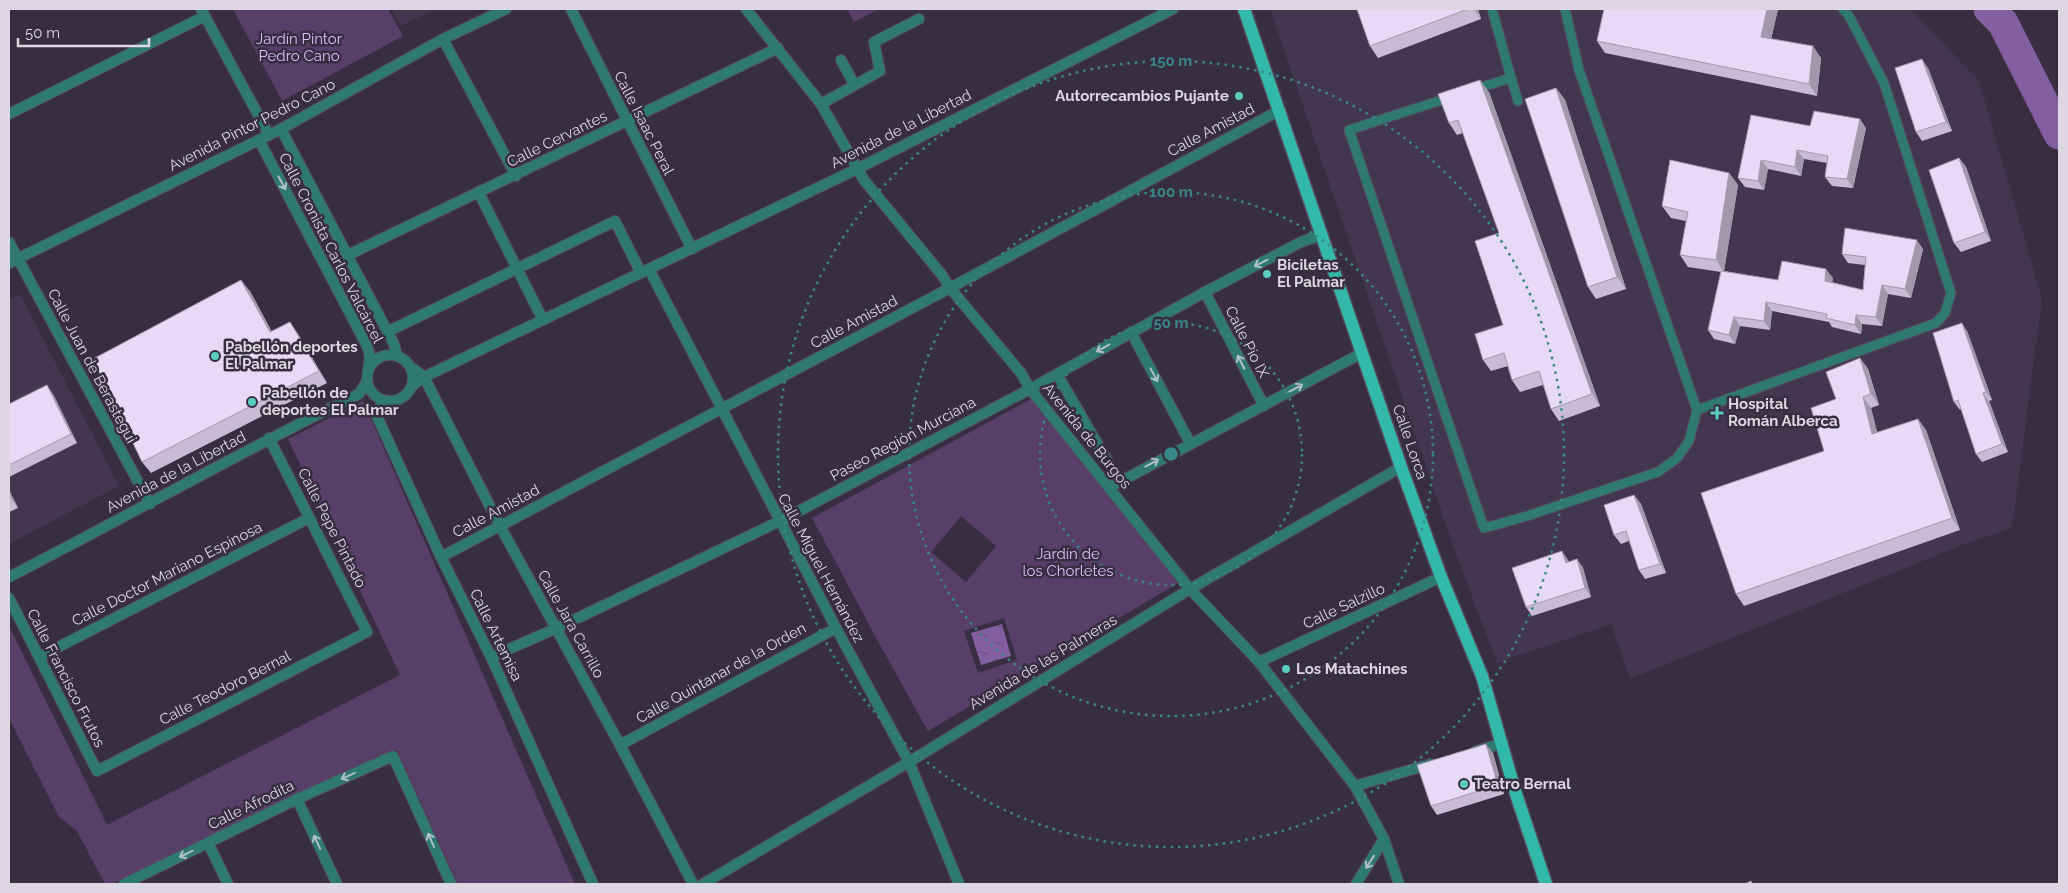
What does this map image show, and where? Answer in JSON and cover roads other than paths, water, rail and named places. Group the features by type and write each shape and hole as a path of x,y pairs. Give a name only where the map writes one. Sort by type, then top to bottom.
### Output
{"main road":[{"name":"Calle Lorca","path":"1244,9 1401,467 1441,577 1482,676 1503,743 1516,794 1546,884"}],"street":[{"name":"Avenida Pintor Pedro Cano","path":"13,261 281,129 443,39 506,9"},
{"name":"Calle Isaac Peral","path":"571,9 626,122 692,249"},
{"name":"Avenida de Burgos","path":"746,9 821,104 859,168 864,180 1021,373 1030,389 1110,487 1190,590 1259,662 1355,786 1384,840 1399,884"},
{"name":"Avenida de la Libertad","path":"412,386 424,377 859,168 1173,9"},
{"path":"9,114 202,12 269,135"},
{"path":"821,104 880,71 874,42 919,19"},
{"path":"443,39 516,176"},
{"name":"Calle Cervantes","path":"348,255 516,176 778,48"},
{"path":"841,60 854,84"},
{"name":"Calle Amistad","path":"441,557 950,288 1280,110"},
{"name":"Calle Cronista Carlos Valcárcel","path":"281,129 397,350 397,356"},
{"name":"Calle Cronista Carlos Valcárcel","path":"259,140 368,348 370,357 367,376"},
{"path":"480,193 543,320"},
{"path":"387,332 615,221 645,271"},
{"name":"Paseo Región Murciana","path":"491,657 557,628 780,521 1030,389 1205,292 1301,242 1321,235"},
{"name":"Calle Juan de Berastegui","path":"9,242 13,261 150,504"},
{"name":"Calle Miguel Hernández","path":"645,271 909,762 959,884"},
{"name":"Calle Pío IX","path":"1205,292 1264,406"},
{"path":"1131,332 1190,442"},
{"path":"1110,487 1190,442 1264,406 1362,353"},
{"path":"411,368 413,376 412,386 400,399 392,402 359,394 372,363 379,357 397,356 406,361 411,368 424,377"},
{"path":"1057,374 1119,481"},
{"path":"367,376 369,389 379,398"},
{"name":"Calle Jara Carrillo","path":"424,377 500,526 557,628 693,884"},
{"name":"Avenida de la Libertad","path":"9,577 150,504 269,438 359,394"},
{"name":"Calle Artemisa","path":"379,398 376,414 441,557 491,657 593,884"},
{"name":"Calle Pepe Pintado","path":"269,438 368,632"},
{"name":"Avenida de las Palmeras","path":"702,884 909,762 1190,590 1401,467"},
{"name":"Calle Doctor Mariano Espinosa","path":"39,657 309,518"},
{"name":"Calle Salzillo","path":"1259,662 1441,577"},
{"name":"Calle Francisco Frutos","path":"9,598 97,771"},
{"name":"Calle Quintanar de la Orden","path":"620,745 836,628"},
{"name":"Calle Teodoro Bernal","path":"97,771 368,632"},
{"path":"1466,754 1503,743"},
{"name":"Calle Afrodita","path":"124,884 297,799 393,756 451,884"},
{"path":"1355,786 1438,762"},
{"path":"297,799 337,884"},
{"path":"1356,884 1384,840"},
{"path":"208,843 228,884"}],"lane":[{"path":"1492,9 1518,101"},
{"path":"1511,78 1349,130 1484,528 1527,516 1658,472 1677,458 1689,441 1697,410 1579,70 1565,9"},
{"path":"1697,410 1936,323 1945,313 1951,293 1884,83 1843,9"}],"water":[{"path":"1002,624 1011,656 981,665 971,633"}],"waterway":[{"path":"1989,9 2003,23 2059,134"}],"place":[{"name":"Autorrecambios Pujante","path":"1239,96"},
{"name":"Biciletas El Palmar","path":"1267,274"},
{"name":"Pabellón deportes El Palmar","path":"215,356"},
{"name":"Pabellón de deportes El Palmar","path":"252,402"},
{"name":"Hospital Román Alberca","path":"1717,413"},
{"name":"Los Matachines","path":"1286,669"},
{"name":"Teatro Bernal","path":"1464,784"}],"park label":[{"name":"Jardín Pintor Pedro Cano","path":"299,48"},
{"name":"Jardín de los Chorletes","path":"1068,562"}]}
